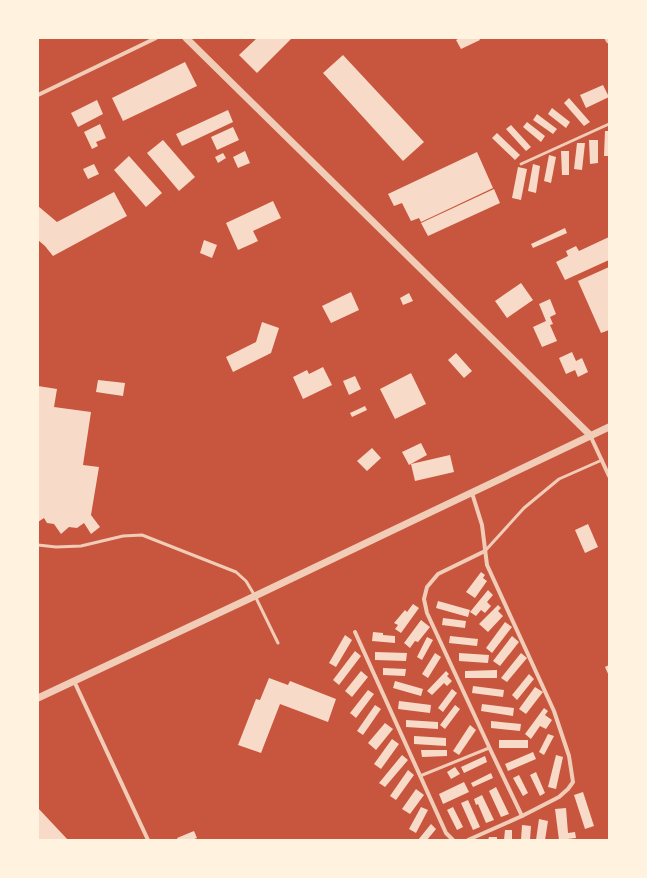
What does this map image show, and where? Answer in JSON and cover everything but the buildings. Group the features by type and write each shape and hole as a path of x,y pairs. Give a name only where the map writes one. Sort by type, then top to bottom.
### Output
{"street":[{"path":"38,95 156,38"},
{"path":"186,38 590,435 609,476"},
{"path":"38,698 609,427"},
{"path":"468,840 522,816 559,797 573,782 569,756 554,711 487,565 482,525 472,493"},
{"path":"485,551 438,574 427,587 424,599 427,613 522,816"},
{"path":"355,632 446,833 453,840"},
{"path":"74,681 148,840"}],"lane":[{"path":"521,164 609,124"},
{"path":"485,551 524,508 559,479 602,460"},
{"path":"38,545 56,547 81,546 123,536 142,535 236,572 246,581 255,596 278,643"},
{"path":"420,776 489,748"}]}
